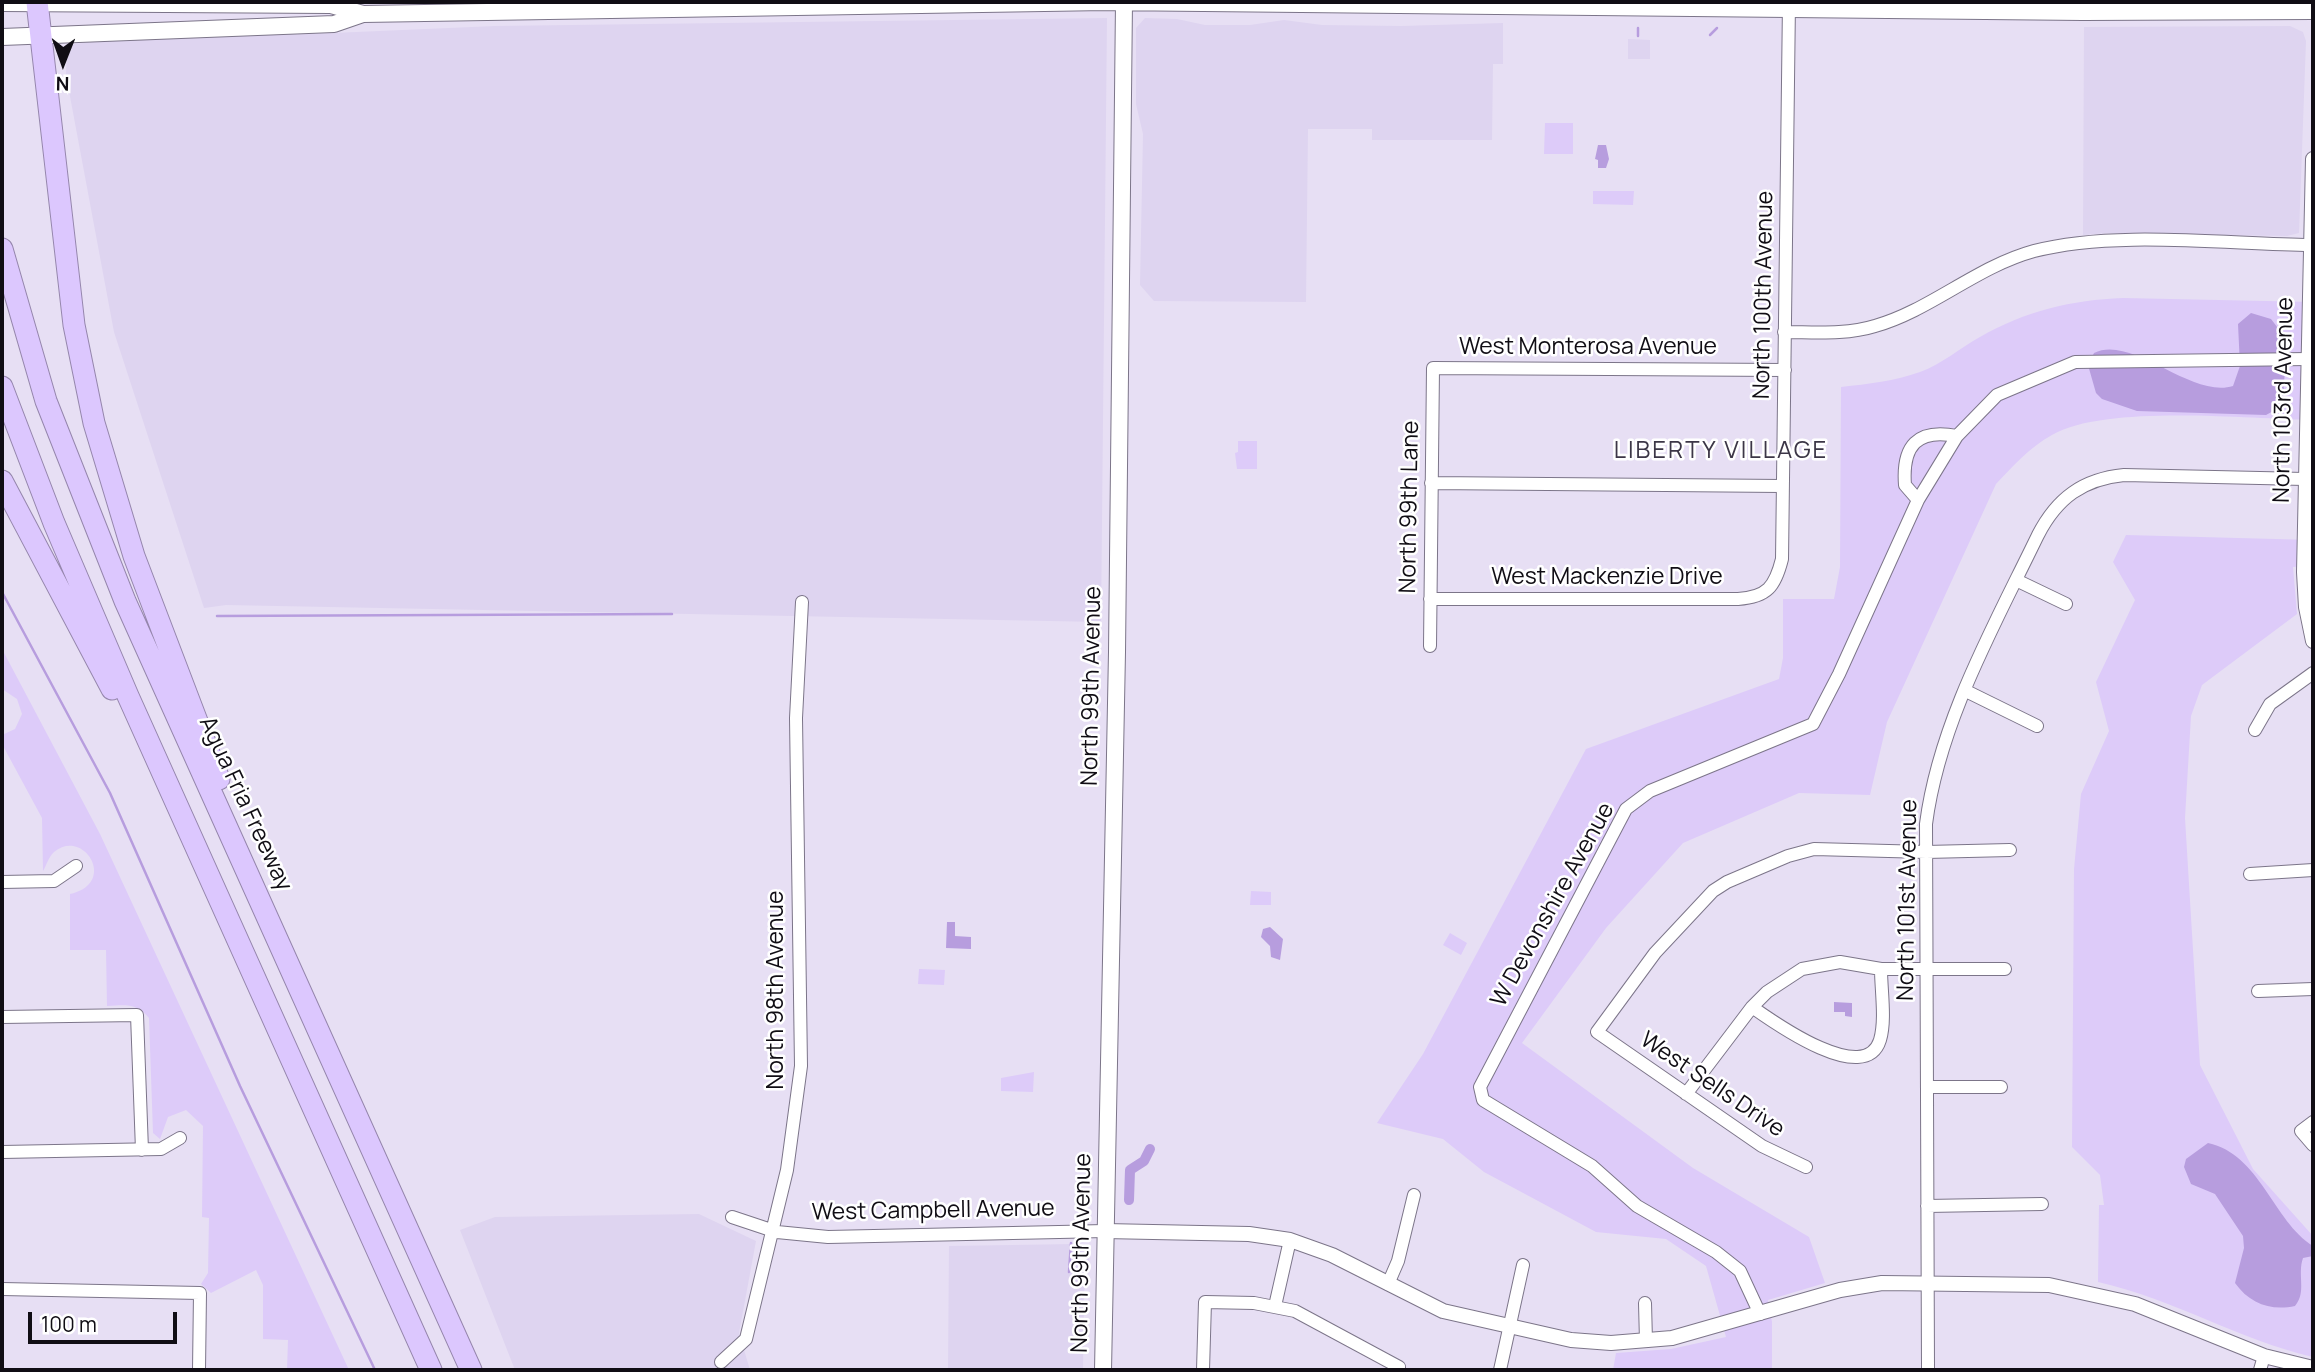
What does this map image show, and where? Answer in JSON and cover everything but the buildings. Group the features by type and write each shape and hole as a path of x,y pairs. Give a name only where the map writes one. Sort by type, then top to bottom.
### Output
{"highway":[{"path":"37,2 74,326 112,488 163,635 222,787 303,964 320,1030"},
{"name":"Agua Fria Freeway","path":"2,249 46,401 125,601 471,1370"},
{"path":"2,387 32,471 79,584 430,1370"},
{"path":"2,481 120,706 248,983 282,1039"}],"main road":[{"name":"North 99th Avenue","path":"1103,1370 1124,2"},
{"path":"8,3 331,5 363,14"},
{"path":"9,36 334,24 363,14 633,4 1788,4 2313,11"}],"street":[{"name":"North 100th Avenue","path":"1777,580 1782,559 1788,4"},
{"name":"North 103rd Avenue","path":"2313,159 2304,585 2313,641"},
{"path":"1784,332 1850,331 1874,327 1900,317 1999,264 2034,251 2083,242 2311,245"},
{"name":"W Devonshire Avenue","path":"1760,1314 1740,1271 1716,1252 1637,1206 1592,1166 1483,1100 1480,1087 1626,809 1650,790 1813,724 1839,674 1918,500 1957,436 1997,395 2075,362 2308,359"},
{"name":"West Monterosa Avenue","path":"1433,368 1784,370"},
{"name":"North 99th Lane","path":"1430,646 1433,368"},
{"path":"1918,500 1905,485 1908,452 1919,438 1938,432 1957,436"},
{"name":"North 101st Avenue","path":"1928,1370 1926,824 1935,767 1966,691 2016,580 2055,507 2072,492 2101,477 2305,479"},
{"path":"1431,482 1782,486"},
{"name":"West Mackenzie Drive","path":"1430,599 1758,598 1777,580"},
{"path":"2016,580 2066,604"},
{"name":"North 98th Avenue","path":"721,1362 746,1339 787,1170 801,1066 796,718 802,602"},
{"path":"2255,730 2270,704 2313,673"},
{"path":"1966,691 2037,726"},
{"name":"West Sells Drive","path":"1806,1167 1762,1146 1597,1032 1655,953 1713,891 1727,882 1788,856 1814,849 1926,852"},
{"path":"1926,852 2010,850"},
{"path":"2,882 54,881 76,866"},
{"path":"2250,874 2313,870"},
{"path":"1686,1094 1752,1007 1790,975 1812,966 1840,962 1881,969 2006,969"},
{"path":"1752,1007 1819,1049 1845,1055 1863,1054 1875,1048 1881,1037 1881,969"},
{"path":"2258,991 2313,989"},
{"path":"2,1017 137,1015 142,1150"},
{"path":"1927,1087 2001,1087"},
{"path":"2313,1122 2301,1131 2313,1145"},
{"path":"2,1152 161,1149 180,1138"},
{"path":"1388,1284 1398,1261 1415,1195"},
{"path":"1927,1206 2042,1204"},
{"name":"West Campbell Avenue","path":"733,1217 772,1231 828,1237 1105,1231 1249,1234 1290,1240 1332,1255 1443,1311 1571,1340 1646,1341 1686,1335 1854,1287 1927,1283 2049,1285 2095,1293 2160,1312 2262,1363 2313,1368"},
{"path":"1275,1306 1290,1240"},
{"path":"1500,1370 1523,1265"},
{"path":"2,1289 200,1293 199,1370"},
{"path":"1203,1370 1205,1302 1275,1306 1313,1320 1398,1368"},
{"path":"1644,1303 1646,1341"}],"shaded area":[{"path":"1107,18 1101,622 226,605 204,608 114,332 66,75 67,45 131,37 310,34 495,26"},
{"path":"1145,18 1177,19 1205,25 1250,25 1284,20 1322,25 1503,23 1503,64 1493,64 1492,140 1372,140 1372,129 1308,129 1306,302 1154,301 1140,285 1143,134 1136,104 1136,28"},
{"path":"2290,26 2303,32 2306,41 2299,233 2287,236 2107,233 2083,235 2084,27"},
{"path":"1628,39 1650,40 1650,59 1628,59"},
{"path":"1545,123 1573,123 1573,154 1544,154"},
{"path":"1598,145 1606,145 1609,159 1606,168 1598,168 1598,160 1595,159"},
{"path":"1593,191 1634,191 1633,205 1593,204"},
{"path":"2123,298 2313,302 2313,420 2216,416 2106,419 2076,425 2036,445 1996,484 1887,722 1870,795 1799,793 1683,843 1606,928 1522,1043 1693,1168 1809,1237 1825,1283 1768,1300 1772,1322 1772,1370 1613,1370 1616,1353 1671,1349 1726,1337 1706,1266 1666,1239 1596,1232 1484,1172 1443,1139 1377,1123 1423,1054 1586,749 1779,679 1783,658 1783,599 1834,599 1840,567 1841,387 1891,380 1920,372 1997,328 2049,308 2085,301"},
{"path":"2251,313 2271,319 2287,340 2283,399 2277,409 2266,415 2137,411 2102,399 2096,393 2088,365 2094,353 2109,349 2144,359 2199,384 2217,388 2233,386 2240,366 2238,324"},
{"path":"1238,441 1257,441 1257,469 1237,469 1235,453 1238,452"},
{"path":"2126,535 2313,540 2313,565 2293,567 2297,614 2202,685 2191,716 2185,818 2200,1065 2253,1169 2313,1236 2313,1357 2286,1350 2153,1298 2098,1282 2099,1205 2104,1205 2100,1175 2072,1147 2074,869 2081,794 2109,731 2096,682 2135,600 2113,562"},
{"path":"2,649 100,834 349,1370 287,1370 288,1340 263,1339 263,1285 256,1270 211,1293 201,1284 208,1273 209,1218 202,1217 203,1126 186,1110 168,1117 160,1139 153,1133 149,1018 131,1006 107,1006 106,950 70,950 70,894 85,888 92,879 94,869 85,851 76,846 65,846 52,854 43,871 42,818 2,744 2,735 15,729 22,714 17,699 2,689"},
{"path":"1251,891 1271,892 1271,905 1250,905"},
{"path":"947,922 955,922 955,936 971,937 971,949 946,948"},
{"path":"1270,927 1283,939 1280,960 1271,957 1270,946 1261,937 1263,929"},
{"path":"1450,933 1467,943 1461,955 1443,945"},
{"path":"919,969 945,970 944,985 918,984"},
{"path":"1834,1002 1852,1003 1852,1017 1845,1016 1845,1012 1834,1012"},
{"path":"1034,1072 1033,1092 1001,1091 1001,1078"},
{"path":"2208,1143 2241,1160 2287,1221 2313,1246 2313,1256 2303,1258 2299,1301 2295,1306 2269,1306 2254,1301 2235,1283 2244,1248 2243,1236 2215,1194 2191,1184 2184,1167 2186,1159"},
{"path":"699,1214 756,1241 739,1333 750,1370 515,1370 460,1230 495,1217"},
{"path":"1075,1244 1085,1249 1089,1259 1084,1293 1083,1370 948,1370 949,1246"}],"waterway":[{"path":"1638,28 1638,36"},
{"path":"1710,35 1717,28"},
{"path":"2,592 110,793 240,1086 375,1370"},
{"path":"217,616 672,614"},
{"path":"1129,1200 1130,1170 1144,1161 1150,1149"},
{"path":"1069,1272 1071,1243"}],"district":[{"name":"LIBERTY VILLAGE","path":"1721,451"}]}
